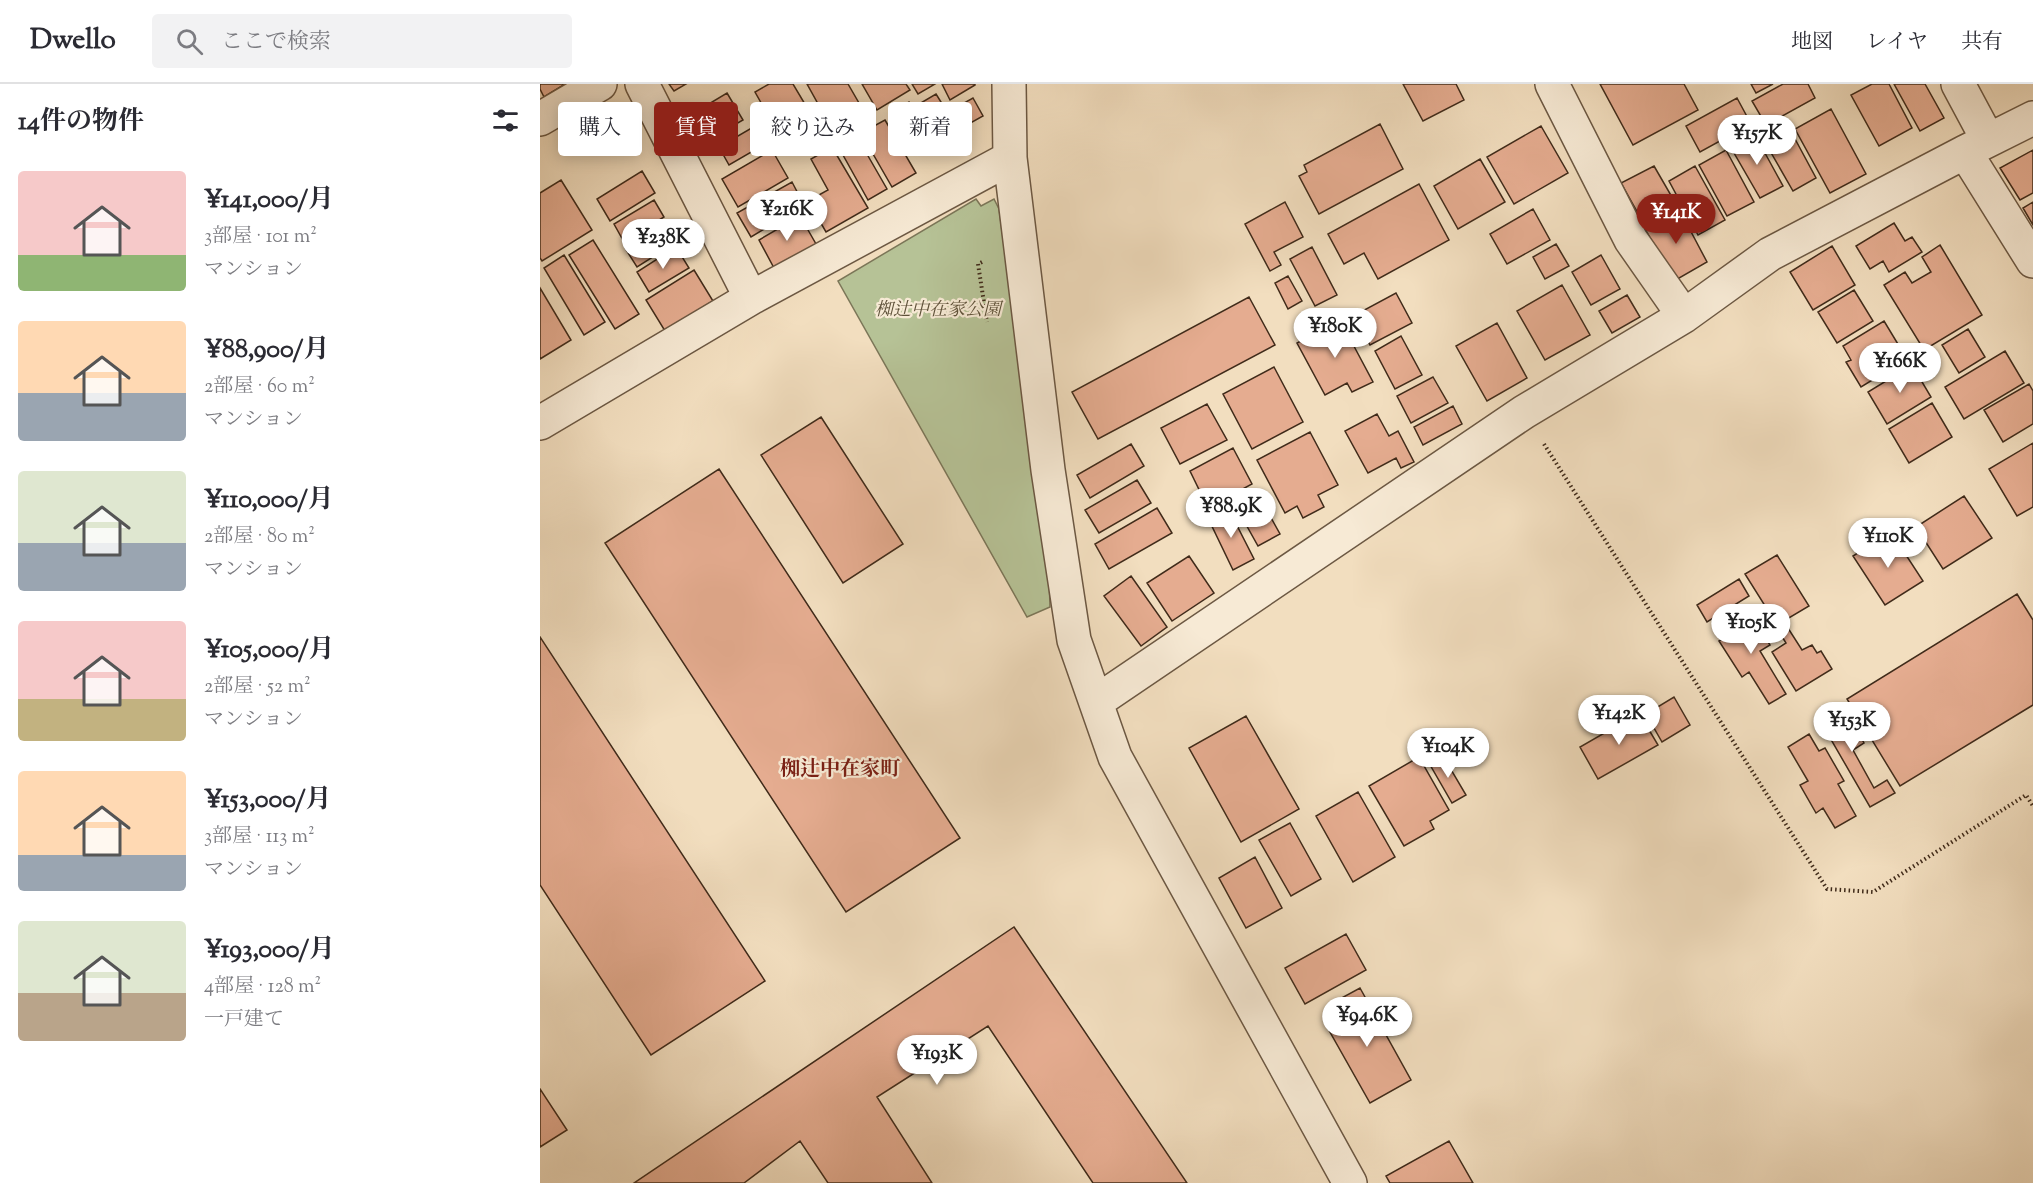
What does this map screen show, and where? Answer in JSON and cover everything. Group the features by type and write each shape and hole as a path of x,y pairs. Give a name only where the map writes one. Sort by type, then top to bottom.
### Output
{"street":[{"path":"540,119 600,84"},
{"path":"642,84 751,298"},
{"path":"1009,84 1010,158 1048,470 1074,640 1115,757 1350,1183"},
{"path":"1552,84 1631,240 1684,316"},
{"path":"1958,84 1977,146 2033,261"},
{"path":"1096,702 1524,412 1684,316 1770,254 2033,118"},
{"path":"540,423 751,298 1010,158"}],"path":[{"path":"1524,412 1827,889 1873,892 2026,795 2033,806"}],"green space":[{"name":"椥辻中在家公園","path":"976,199 981,206 994,199 999,209 1049,576 1050,607 1027,617 838,281"}],"building":[{"path":"540,84 565,84 544,97"},
{"path":"669,84 686,84 674,91"},
{"path":"769,84 793,84 804,102 761,102 755,92"},
{"path":"807,84 848,84 858,102 817,102"},
{"path":"862,84 906,84 910,90 877,110 876,102 872,102"},
{"path":"912,84 935,84 918,94"},
{"path":"942,84 975,84 975,85 950,100"},
{"path":"1403,84 1456,84 1464,100 1423,121"},
{"path":"1600,84 1684,84 1698,110 1633,145"},
{"path":"1751,84 1773,84 1756,93"},
{"path":"1783,84 1808,84 1815,98 1766,125 1752,101"},
{"path":"1872,84 1889,84 1912,128 1879,146 1851,95"},
{"path":"1894,84 1925,84 1944,118 1920,131"},
{"path":"727,93 732,102 712,102"},
{"path":"936,94 941,102 922,102"},
{"path":"973,98 983,116 972,122 972,102 966,102"},
{"path":"1737,98 1751,124 1700,152 1686,126"},
{"path":"1831,109 1866,174 1830,193 1795,129"},
{"path":"738,112 743,120 738,123"},
{"path":"885,120 888,125 888,156 906,156 916,173 892,187 874,156 876,125"},
{"path":"1380,124 1403,169 1319,214 1299,176 1307,172 1304,165"},
{"path":"1787,124 1816,178 1793,191 1762,137"},
{"path":"1541,126 1568,173 1514,204 1487,157"},
{"path":"750,129 750,153 729,165 724,156 738,156 738,136"},
{"path":"1754,133 1783,186 1760,198 1730,146"},
{"path":"1726,150 1754,202 1727,216 1699,165"},
{"path":"2033,150 2033,193 2020,200 2000,168"},
{"path":"762,156 775,156 788,178 738,207 722,179"},
{"path":"816,156 837,156 868,208 826,232 808,201 828,190 811,159"},
{"path":"844,156 868,156 887,189 868,200"},
{"path":"1480,159 1505,202 1458,229 1434,186"},
{"path":"1654,166 1676,204 1643,222 1621,183"},
{"path":"1695,166 1725,220 1698,235 1669,181"},
{"path":"642,171 655,193 610,221 597,199"},
{"path":"561,180 592,230 542,261 540,258 540,193"},
{"path":"792,182 804,205 751,237 737,213"},
{"path":"1419,184 1449,240 1378,279 1364,253 1344,264 1328,234"},
{"path":"654,200 664,217 624,242 614,224"},
{"path":"1285,202 1303,237 1274,252 1281,265 1270,271 1245,224"},
{"path":"2033,202 2033,225 2023,208"},
{"path":"1533,209 1550,240 1507,264 1490,234"},
{"path":"1679,209 1707,262 1674,281 1644,227"},
{"path":"800,216 816,244 774,268 759,240"},
{"path":"667,222 678,241 637,267 625,248"},
{"path":"1894,223 1905,241 1912,237 1922,252 1889,272 1883,261 1870,269 1856,246"},
{"path":"593,240 639,314 615,329 569,255"},
{"path":"1556,244 1569,266 1545,279 1533,257"},
{"path":"1940,245 1982,315 1924,350 1884,285 1905,272 1912,283 1931,272 1922,257"},
{"path":"1832,246 1855,285 1813,310 1790,272"},
{"path":"676,247 689,268 649,292 637,272"},
{"path":"1312,247 1337,295 1315,306 1290,259"},
{"path":"564,255 605,322 584,335 544,268"},
{"path":"1601,255 1620,289 1591,305 1572,272"},
{"path":"694,270 713,301 665,331 646,300"},
{"path":"1288,276 1302,301 1288,309 1275,283"},
{"path":"1562,285 1590,335 1545,360 1517,311"},
{"path":"540,288 571,340 540,359"},
{"path":"1854,290 1873,321 1837,343 1818,312"},
{"path":"1396,293 1412,323 1370,345 1355,315"},
{"path":"1627,295 1640,317 1612,333 1599,311"},
{"path":"1249,297 1275,345 1098,439 1072,392"},
{"path":"1340,320 1373,382 1352,392 1347,383 1325,395 1297,343"},
{"path":"1884,321 1907,359 1861,387 1846,362 1851,360 1843,346"},
{"path":"1497,323 1527,378 1487,401 1456,346"},
{"path":"1968,329 1985,357 1959,373 1942,345"},
{"path":"1401,336 1422,375 1395,389 1375,351"},
{"path":"2005,351 2024,383 1964,419 1945,387"},
{"path":"1912,365 1931,397 1887,424 1868,392"},
{"path":"1274,367 1303,422 1252,449 1223,394"},
{"path":"1433,377 1448,403 1411,423 1397,396"},
{"path":"2029,384 2033,391 2033,424 2003,442 1984,410"},
{"path":"1932,403 1952,437 1909,463 1889,429"},
{"path":"1207,404 1227,440 1180,464 1161,428"},
{"path":"1453,406 1462,424 1423,445 1414,427"},
{"path":"1377,414 1389,436 1398,431 1414,462 1401,468 1396,458 1368,473 1345,431"},
{"path":"821,417 903,544 843,583 761,455"},
{"path":"1310,432 1338,485 1318,495 1324,507 1303,518 1297,506 1285,513 1257,460"},
{"path":"2033,443 2033,507 2017,516 1989,469"},
{"path":"1131,444 1144,466 1090,498 1077,475"},
{"path":"1233,448 1252,484 1208,508 1190,471"},
{"path":"719,469 960,838 846,912 605,543"},
{"path":"1137,480 1151,503 1099,533 1085,510"},
{"path":"1256,491 1280,534 1258,546 1234,503"},
{"path":"1964,496 1992,538 1943,569 1916,527"},
{"path":"1157,508 1172,533 1109,569 1095,544"},
{"path":"1228,508 1254,559 1233,570 1208,518"},
{"path":"1891,532 1923,581 1885,605 1853,556"},
{"path":"1777,555 1809,606 1777,625 1745,574"},
{"path":"1189,556 1214,593 1172,621 1147,583"},
{"path":"1131,576 1167,627 1141,646 1104,596"},
{"path":"1739,579 1749,596 1707,622 1697,605"},
{"path":"2017,594 2033,620 2033,705 1900,786 1847,699"},
{"path":"1737,612 1744,625 1754,619 1770,645 1760,651 1786,694 1769,704 1749,672 1742,677 1719,641 1728,636 1720,622"},
{"path":"1786,625 1802,650 1812,645 1817,653 1821,651 1832,669 1796,691 1772,652 1786,643 1778,630"},
{"path":"540,637 765,981 651,1055 540,885"},
{"path":"1674,697 1690,725 1662,742 1646,714"},
{"path":"1842,703 1864,743 1853,750 1874,788 1887,780 1895,793 1870,807 1818,717"},
{"path":"1639,713 1658,745 1598,779 1580,747"},
{"path":"1246,716 1299,809 1241,842 1189,748"},
{"path":"1809,734 1819,751 1825,748 1844,781 1838,784 1856,816 1835,828 1823,808 1816,813 1800,785 1808,781 1788,747"},
{"path":"1443,756 1466,795 1452,803 1429,763"},
{"path":"1419,757 1449,810 1430,821 1434,829 1404,846 1369,786"},
{"path":"1358,792 1395,857 1353,882 1316,816"},
{"path":"1290,823 1321,879 1291,896 1259,840"},
{"path":"1255,857 1282,908 1246,928 1219,878"},
{"path":"1014,927 1187,1183 1093,1183 988,1026 877,1097 932,1183 828,1183 800,1141 744,1183 634,1183"},
{"path":"1346,934 1366,970 1305,1004 1285,968"},
{"path":"1360,988 1411,1080 1370,1103 1326,1025 1344,1015 1336,1001"},
{"path":"540,1089 567,1130 540,1147"},
{"path":"1449,1141 1473,1183 1390,1183 1386,1176"}],"district":[{"name":"椥辻中在家町","path":"840,768"}]}
